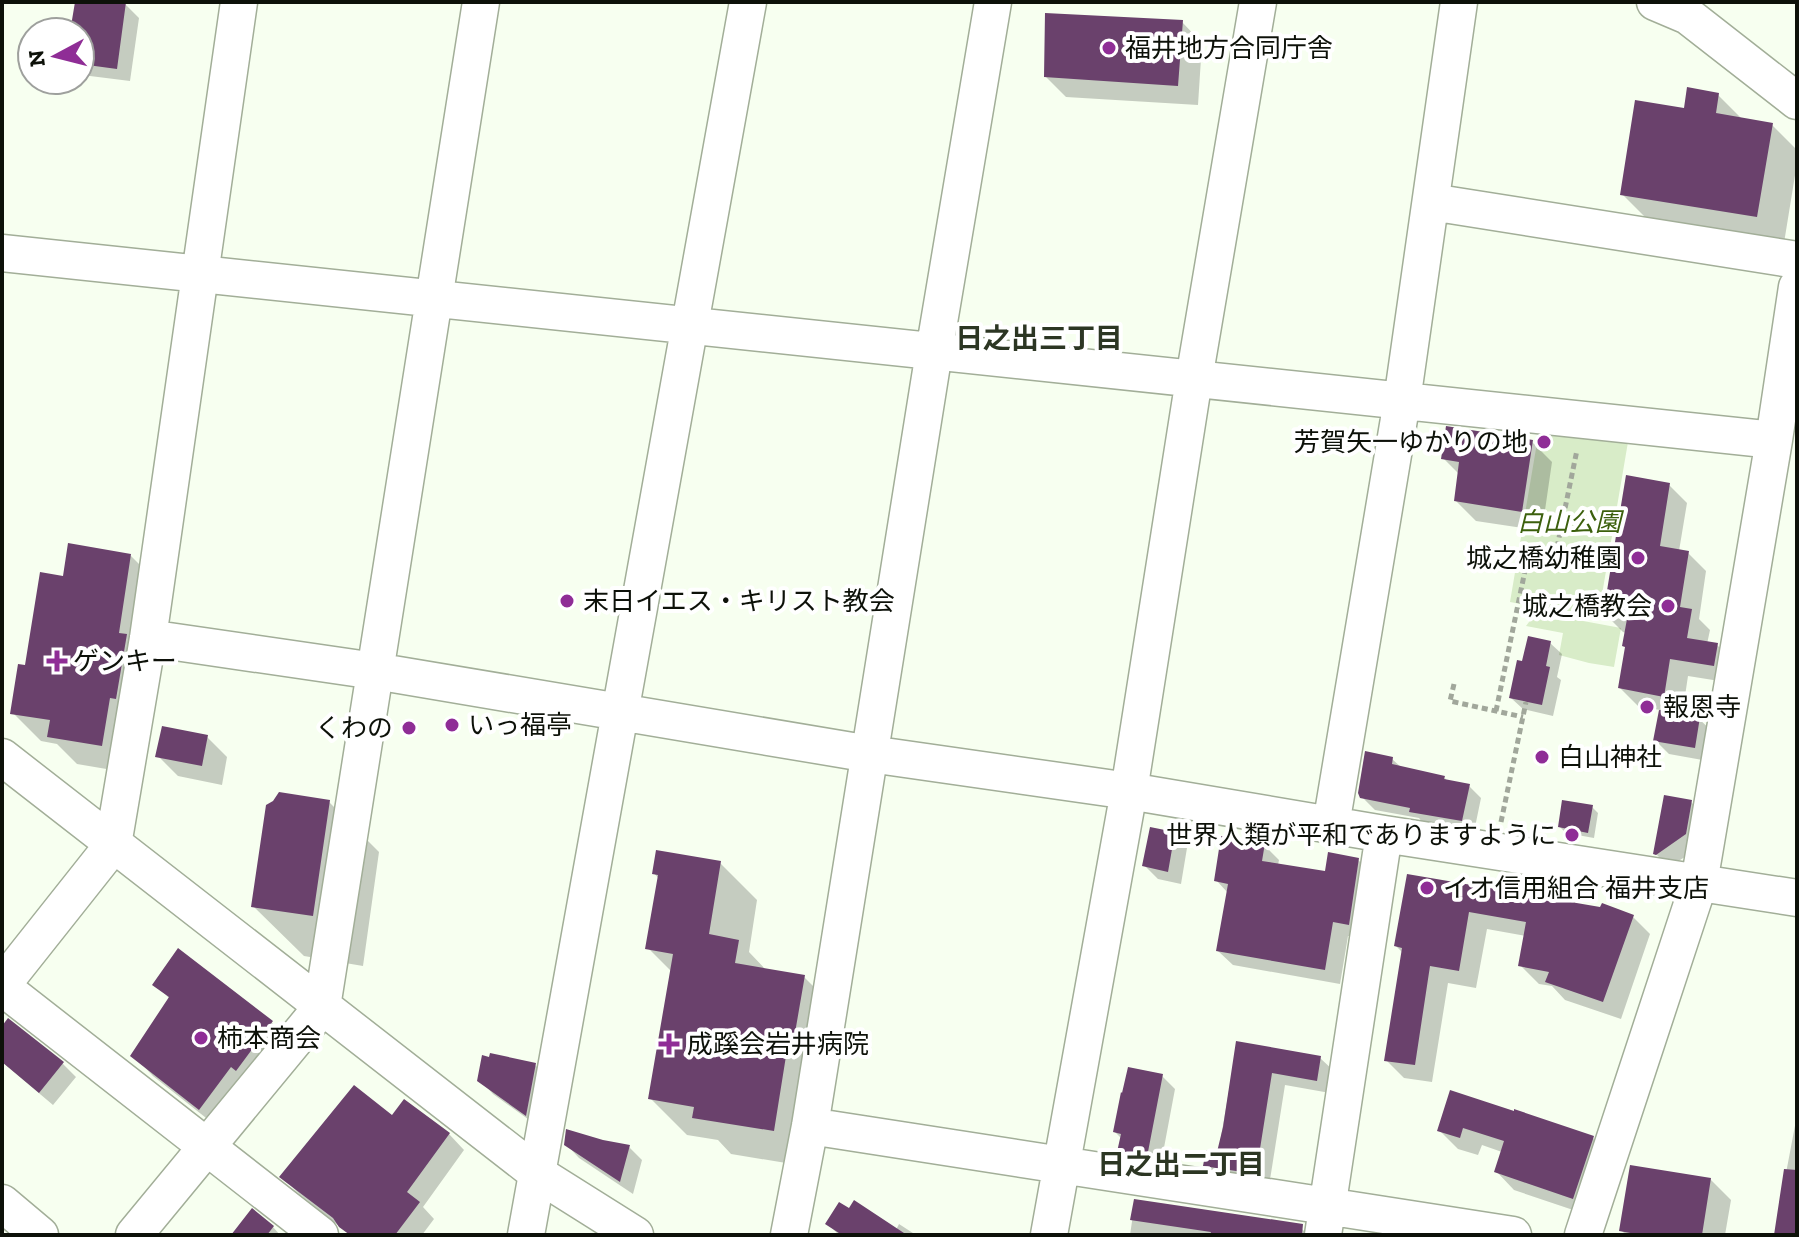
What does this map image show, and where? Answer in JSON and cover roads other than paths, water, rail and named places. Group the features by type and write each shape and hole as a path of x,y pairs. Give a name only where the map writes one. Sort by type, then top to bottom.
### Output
{"street":[{"path":"239,2 148,638 113,845 2,986 320,1235"},
{"path":"134,1235 322,1007 481,2"},
{"path":"526,1235 748,2"},
{"path":"789,1235 810,1126 993,2"},
{"path":"1049,1235 1129,791 1258,2"},
{"path":"1331,825 1402,401 1459,2"},
{"path":"1655,2 1688,16 1797,101"},
{"path":"1431,202 1797,260"},
{"path":"2,253 1774,440"},
{"path":"1583,1235 1699,883 1797,287"},
{"path":"148,638 375,671 870,754 1129,791 1797,898"},
{"path":"2,757 538,1174 635,1235"},
{"path":"1325,1220 1384,834"},
{"path":"810,1126 1062,1165 1325,1220 1513,1235"},
{"path":"2,1203 40,1235"}],"place":[{"name":"福井地方合同庁舎","path":"1109,48"},
{"name":"芳賀矢一ゆかりの地","path":"1544,442"},
{"name":"城之橋幼稚園","path":"1638,558"},
{"name":"末日イエス・キリスト教会","path":"567,601"},
{"name":"城之橋教会","path":"1668,606"},
{"name":"ゲンキー","path":"57,661"},
{"name":"報恩寺","path":"1647,707"},
{"name":"いっ福亭","path":"452,725"},
{"name":"くわの","path":"409,728"},
{"name":"白山神社","path":"1542,757"},
{"name":"世界人類が平和でありますように","path":"1572,835"},
{"name":"イオ信用組合 福井支店","path":"1427,888"},
{"name":"柿本商会","path":"201,1038"},
{"name":"成蹊会岩井病院","path":"669,1044"}],"district":[{"name":"日之出三丁目","path":"1039,338"},
{"name":"日之出二丁目","path":"1181,1164"}],"park label":[{"name":"白山公園","path":"1569,522"}]}
